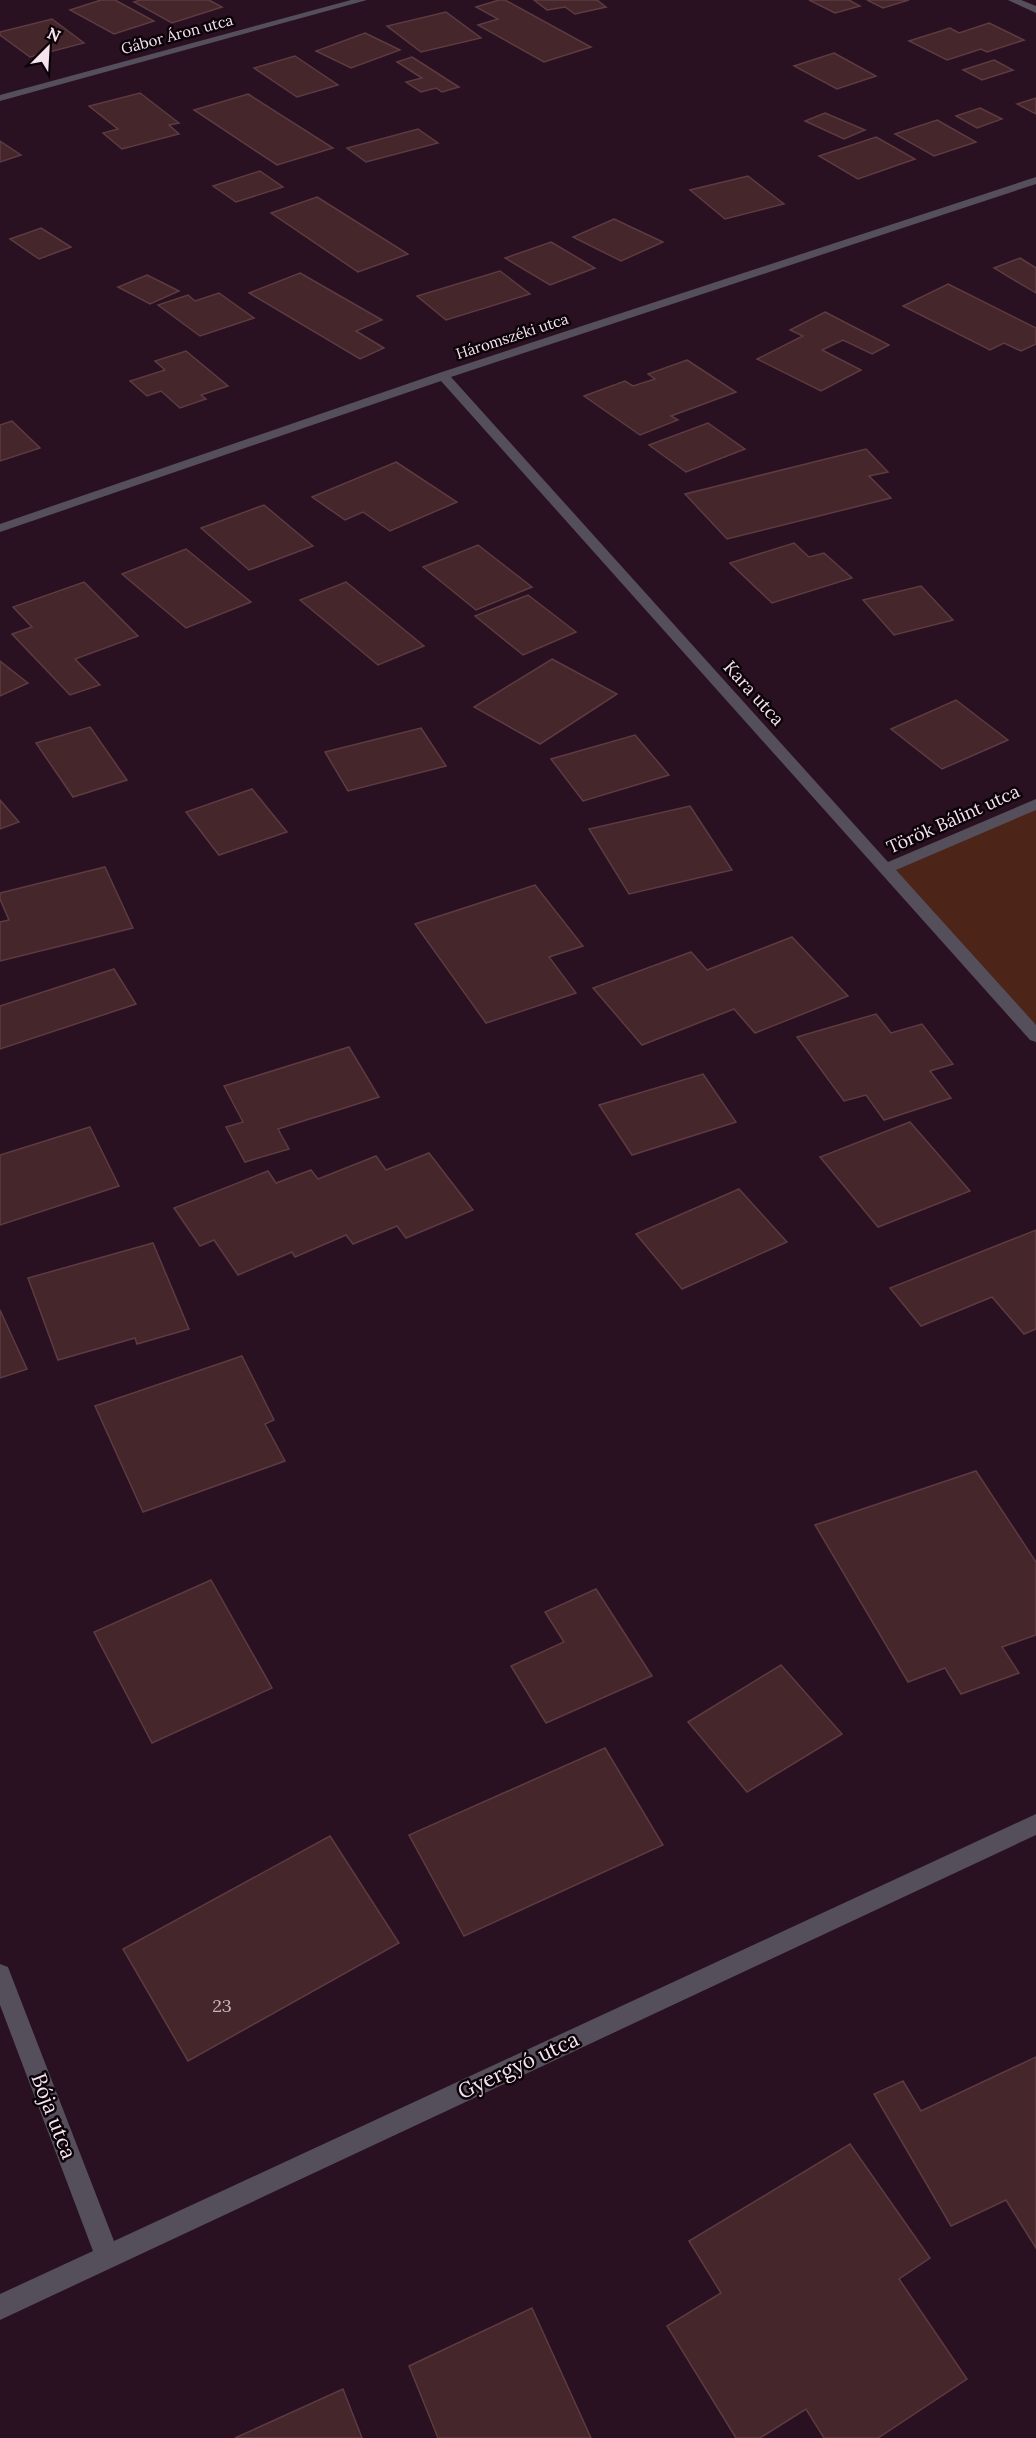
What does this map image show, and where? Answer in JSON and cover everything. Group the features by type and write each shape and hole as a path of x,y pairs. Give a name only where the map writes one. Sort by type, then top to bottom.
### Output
{"street":[{"name":"Gábor Áron utca","path":"0,98 362,0"},
{"path":"1012,0 1036,10"},
{"name":"Háromszéki utca","path":"0,528 442,376 1036,180"},
{"name":"Kara utca","path":"442,376 1036,1036"},
{"name":"Török Bálint utca","path":"885,869 1036,804"},
{"name":"Gyergyó utca","path":"0,2307 1036,1824"},
{"name":"Bója utca","path":"0,1975 108,2257"}],"shaded area":[{"path":"1036,804 1036,1036 885,869"}],"building":[{"path":"101,0 115,0 154,21 114,34 70,10"},
{"path":"140,0 209,0 222,7 172,23 134,2"},
{"path":"505,0 591,47 544,62 478,25 498,19 476,7"},
{"path":"534,0 597,0 606,7 575,14 565,7 547,10"},
{"path":"809,0 849,0 860,6 835,13"},
{"path":"867,0 909,0 883,8"},
{"path":"446,12 481,38 421,52 387,26"},
{"path":"52,19 84,43 30,57 0,35 0,32"},
{"path":"989,23 1024,40 987,52 981,49 947,60 909,41 950,28 959,33"},
{"path":"365,33 400,50 351,68 316,51"},
{"path":"834,53 876,76 837,89 794,66"},
{"path":"295,56 338,85 297,97 254,68"},
{"path":"412,57 459,87 442,92 436,88 421,92 406,82 422,78 397,62"},
{"path":"994,60 1013,70 982,80 963,70"},
{"path":"140,93 179,123 169,125 179,134 122,149 103,133 118,129 89,106"},
{"path":"248,94 333,148 277,165 194,110"},
{"path":"1036,98 1036,114 1017,104"},
{"path":"980,108 1002,119 977,128 956,116"},
{"path":"825,113 865,130 844,139 805,121"},
{"path":"937,120 976,142 934,156 895,134"},
{"path":"418,129 438,143 366,162 347,148"},
{"path":"876,137 915,159 858,179 819,156"},
{"path":"0,141 21,155 0,162"},
{"path":"260,171 283,187 236,202 213,186"},
{"path":"748,176 784,204 725,219 690,190"},
{"path":"317,197 408,254 358,272 271,213"},
{"path":"614,219 663,242 621,261 573,237"},
{"path":"41,228 71,247 39,259 10,239"},
{"path":"551,242 595,268 550,285 505,258"},
{"path":"1020,258 1036,268 1036,293 994,268"},
{"path":"500,271 530,294 446,320 417,296"},
{"path":"300,273 382,320 356,331 384,348 360,359 249,293"},
{"path":"147,275 179,291 150,304 118,287"},
{"path":"948,284 1036,328 1036,344 1021,351 1004,343 990,350 903,306"},
{"path":"219,293 254,318 200,336 158,305 188,295 195,301"},
{"path":"825,312 889,345 872,354 843,340 822,350 861,370 821,391 757,359 803,336 790,330"},
{"path":"186,351 228,386 201,395 206,399 180,408 161,391 147,396 130,381 165,370 155,361"},
{"path":"687,360 736,392 671,416 678,420 640,435 584,396 625,381 633,386 655,379 648,374"},
{"path":"12,421 40,448 0,461 0,425"},
{"path":"708,423 745,449 686,472 649,445"},
{"path":"866,449 888,472 869,476 891,498 727,539 685,494"},
{"path":"396,462 457,502 390,531 363,512 345,520 312,497"},
{"path":"264,505 313,546 249,570 201,528"},
{"path":"794,543 809,557 824,553 852,578 772,603 730,563"},
{"path":"478,545 532,587 476,610 423,567"},
{"path":"186,549 251,602 186,628 122,574"},
{"path":"84,582 138,636 75,659 100,685 70,695 12,634 32,627 13,607"},
{"path":"346,582 424,646 378,665 300,600"},
{"path":"921,586 953,620 894,635 863,600"},
{"path":"528,595 576,632 523,655 475,616"},
{"path":"552,659 617,694 540,744 474,707"},
{"path":"0,661 28,683 0,696"},
{"path":"956,700 1008,740 942,769 891,729"},
{"path":"90,727 127,780 73,797 36,743"},
{"path":"421,728 446,766 348,791 325,752"},
{"path":"635,735 669,775 583,801 551,759"},
{"path":"252,789 287,832 219,855 186,812"},
{"path":"0,800 19,822 0,829"},
{"path":"690,806 732,870 629,894 589,829"},
{"path":"105,867 133,928 0,961 0,922 9,920 0,899 0,893"},
{"path":"535,885 583,946 549,957 576,993 486,1023 415,924"},
{"path":"792,937 848,996 755,1033 734,1009 642,1045 593,988 691,952 707,970"},
{"path":"114,969 136,1004 0,1049 0,1006"},
{"path":"876,1014 891,1033 922,1024 953,1064 930,1071 951,1098 884,1120 866,1095 844,1101 797,1037"},
{"path":"349,1047 379,1097 278,1129 289,1149 245,1162 226,1127 243,1122 224,1086"},
{"path":"703,1074 736,1122 632,1155 599,1105"},
{"path":"910,1122 970,1191 878,1227 820,1157"},
{"path":"90,1127 119,1186 0,1225 0,1155"},
{"path":"429,1153 473,1210 406,1238 397,1226 353,1244 346,1235 295,1257 292,1252 238,1275 214,1240 200,1246 174,1208 268,1171 276,1183 311,1170 318,1179 376,1156 386,1170"},
{"path":"739,1189 787,1242 682,1289 636,1234"},
{"path":"1036,1230 1036,1329 1024,1334 992,1297 921,1326 890,1288"},
{"path":"153,1243 189,1329 137,1344 135,1338 58,1360 28,1278"},
{"path":"0,1310 27,1369 0,1378"},
{"path":"242,1356 274,1420 265,1424 285,1461 143,1512 95,1406"},
{"path":"976,1471 1036,1562 1036,1635 1002,1647 1019,1673 961,1694 945,1668 908,1682 815,1525"},
{"path":"211,1580 272,1688 152,1743 94,1632"},
{"path":"596,1589 652,1676 546,1723 511,1666 564,1642 545,1612"},
{"path":"781,1665 842,1734 747,1792 688,1722"},
{"path":"605,1748 663,1845 464,1936 409,1835"},
{"path":"330,1836 399,1943 188,2061 123,1949"},
{"path":"1036,2057 1036,2248 1006,2200 951,2226 874,2094 903,2081 921,2111"},
{"path":"850,2144 930,2258 899,2279 967,2379 878,2438 824,2438 806,2409 760,2438 736,2438 667,2326 721,2293 689,2241"},
{"path":"532,2308 591,2438 438,2438 409,2366"},
{"path":"343,2389 362,2438 235,2438"}]}
